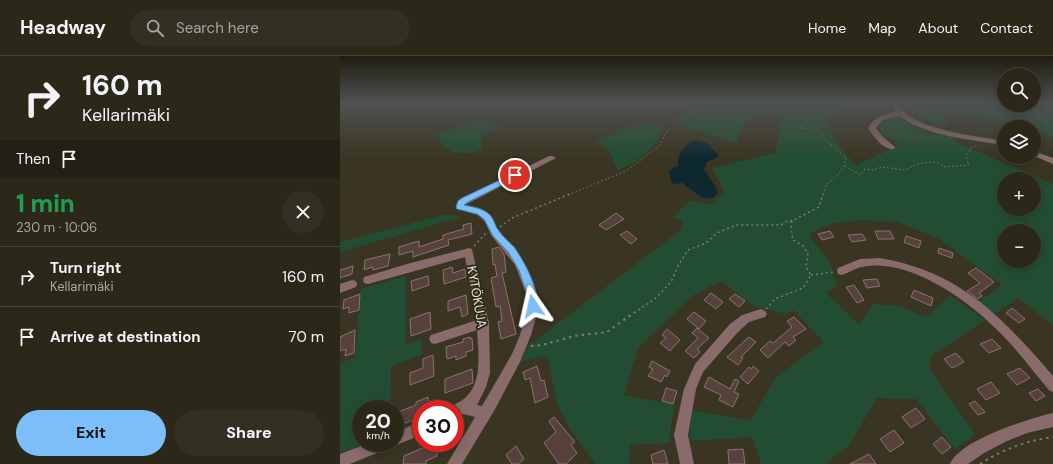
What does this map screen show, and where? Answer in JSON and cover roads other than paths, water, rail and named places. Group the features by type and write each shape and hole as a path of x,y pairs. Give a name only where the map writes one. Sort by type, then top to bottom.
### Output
{"street":[{"path":"875,121 872,128 875,134 881,141 891,147"},
{"path":"912,121 934,130 997,141"},
{"path":"1041,156 1053,161"},
{"path":"454,464 500,389 521,347 532,315 533,298 523,269 511,250 494,230 487,217 479,212 463,209 460,207 461,203 552,158"},
{"name":"KYTÖKUJA","path":"368,280 469,252 483,323 484,373 480,387 472,401 464,407"},
{"path":"842,271 861,262 892,263 935,280 974,303 996,322 1053,386"},
{"path":"340,289 352,284"},
{"path":"687,464 681,434 690,389 699,368 734,328 746,318 761,314"},
{"path":"435,339 483,323"},
{"path":"464,411 485,413"},
{"path":"957,464 973,450 1010,432 1029,425 1053,421"},
{"path":"340,461 364,452"}],"water":[{"path":"693,140 707,143 718,154 718,157 707,162 704,170 717,189 717,194 713,198 702,198 683,183 672,184 669,171 678,166 681,151 689,142"}]}
